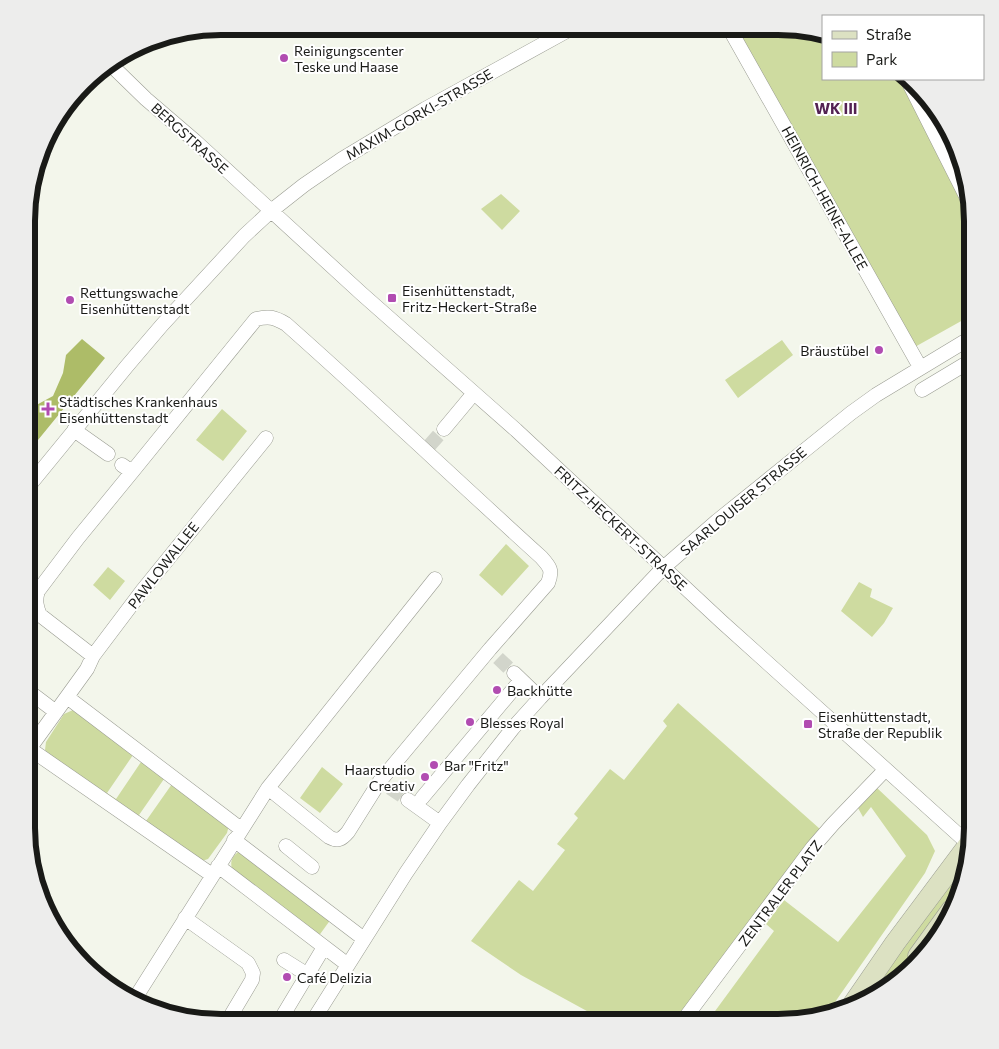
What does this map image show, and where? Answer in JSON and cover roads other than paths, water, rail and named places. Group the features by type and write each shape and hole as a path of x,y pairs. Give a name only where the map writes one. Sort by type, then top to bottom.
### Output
{"street":[{"name":"MAXIM-GORKI-STRASSE","path":"35,478 162,325 244,236 271,211 342,158 424,109 559,35"},
{"name":"HEINRICH-HEINE-ALLEE","path":"734,35 920,367"},
{"name":"BERGSTRASSE","path":"115,68 271,211"},
{"path":"915,94 960,184"},
{"name":"FRITZ-HECKERT-STRASSE","path":"271,211 516,430 663,568 885,770 964,838"},
{"path":"92,656 40,614 37,609 36,597 38,591 127,468 256,319 266,316 286,324 427,448 484,505 548,564 551,574 544,590 344,837 339,840 329,837 268,788"},
{"name":"SAARLOUISER STRASSE","path":"317,1014 406,873 487,760 540,698 663,568 717,521 850,413 964,341"},
{"path":"922,390 964,365"},
{"path":"444,429 474,393"},
{"path":"74,430 108,454"},
{"name":"PAWLOWALLEE","path":"35,737 88,669 92,656 147,584 266,438"},
{"path":"138,994 268,788 435,579"},
{"path":"422,798 518,676 540,698"},
{"path":"35,696 56,712"},
{"path":"67,697 238,834 364,940"},
{"name":"PAWLOWALLEE","path":"35,746 215,870 348,965"},
{"name":"ZENTRALER PLATZ","path":"688,1014 813,848 833,824 885,770"},
{"path":"408,800 440,823"},
{"path":"286,846 312,866"},
{"path":"859,995 961,857"},
{"path":"185,918 248,963 253,973 252,980 232,1014"},
{"path":"284,1014 324,947"},
{"path":"284,960 308,975"}],"tunnel":[{"path":"429,446 444,429"},
{"path":"498,658 514,673"},
{"path":"390,788 408,800"}],"place":[{"name":"Reinigungscenter Teske und Haase","path":"284,58"},
{"name":"Eisenhüttenstadt, Fritz-Heckert-Straße","path":"392,298"},
{"name":"Rettungswache Eisenhüttenstadt","path":"70,300"},
{"name":"Bräustübel","path":"879,350"},
{"name":"Städtisches Krankenhaus Eisenhüttenstadt","path":"48,409"},
{"name":"Backhütte","path":"497,690"},
{"name":"Blesses Royal","path":"470,722"},
{"name":"Eisenhüttenstadt, Straße der Republik","path":"808,724"},
{"name":"Bar \"Fritz\"","path":"434,765"},
{"name":"Haarstudio Creativ","path":"425,777"},
{"name":"Café Delizia","path":"287,977"}],"district":[{"name":"WK III","path":"836,108"}]}
